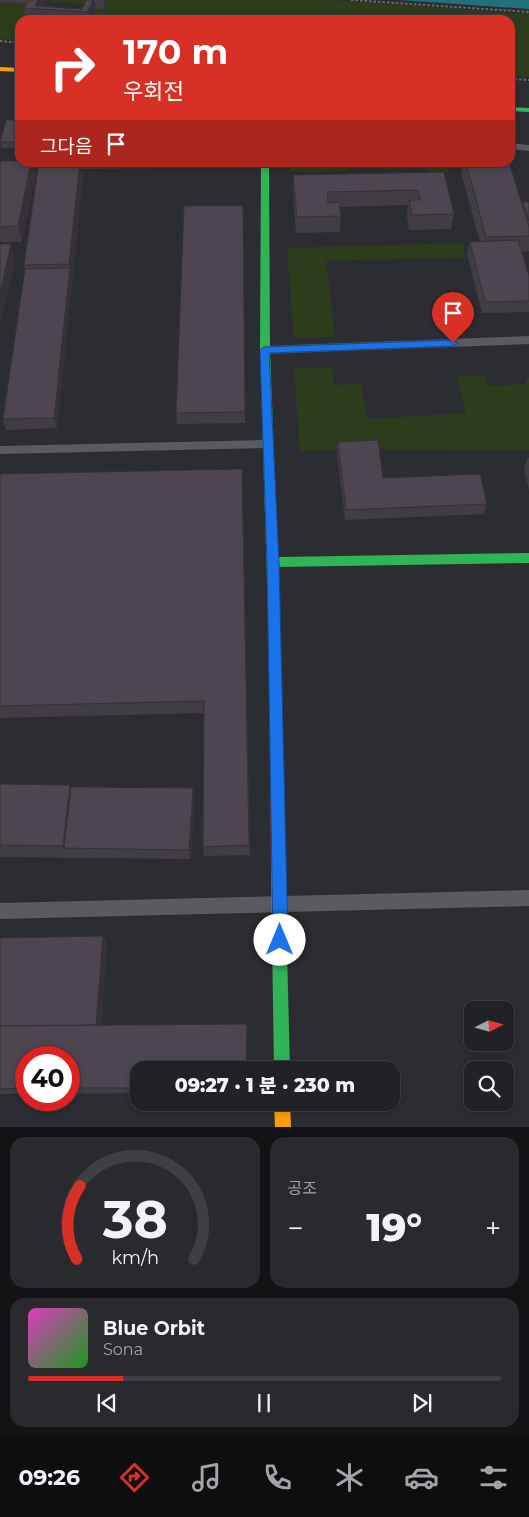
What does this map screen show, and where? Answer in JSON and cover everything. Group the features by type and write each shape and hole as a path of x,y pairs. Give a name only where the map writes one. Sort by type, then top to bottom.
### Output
{"street":[{"path":"0,69 15,70"},
{"path":"515,109 529,110"},
{"path":"265,167 264,350 273,562 282,1061"},
{"path":"273,562 529,558"},
{"path":"282,1111 283,1127"}],"lane":[{"path":"515,147 529,148"},
{"path":"264,350 529,340"},
{"path":"0,450 268,444"},
{"path":"0,911 232,907 280,903 529,898"}],"path":[{"path":"351,0 529,12"},
{"path":"0,41 15,42"},
{"path":"515,79 529,80"}],"green space":[{"path":"25,0 327,0 529,14 529,77 515,76 515,15 93,15 96,9 105,10 106,6"},
{"path":"0,2 34,5 29,15 15,15 15,40 0,39"},
{"path":"289,167 350,167 350,171 290,172"},
{"path":"382,167 448,167 450,172 430,172 424,168 382,169"},
{"path":"463,243 466,257 326,261 335,337 294,338 287,248"},
{"path":"332,367 334,385 361,384 367,419 466,413 457,377 485,375 489,386 525,384 529,376 529,450 386,449 300,451 294,369"}],"water":[{"path":"399,0 529,0 529,9"}],"building":[{"path":"29,0 38,0 35,6 82,9 86,0 93,0 88,12 24,8"},
{"path":"6,120 15,120 15,142 0,142"},
{"path":"0,161 15,161 15,167 30,167 18,226 0,227"},
{"path":"38,167 79,167 69,264 24,265"},
{"path":"467,167 511,167 529,227 529,236 486,237"},
{"path":"444,172 454,214 412,215 409,200 420,200 418,190 327,192 328,203 339,202 341,216 297,217 293,175"},
{"path":"523,202 529,202 529,221"},
{"path":"184,206 243,206 245,412 176,413"},
{"path":"518,240 529,276 529,301 485,302 470,242"},
{"path":"0,244 11,244 0,293"},
{"path":"70,268 54,418 3,419 25,269"},
{"path":"378,440 383,478 480,474 487,504 346,510 338,442"},
{"path":"242,469 249,845 203,847 204,701 0,706 0,474"},
{"path":"0,784 70,785 63,846 0,845"},
{"path":"71,787 193,788 189,850 64,848"},
{"path":"103,936 96,1025 0,1026 0,938"},
{"path":"247,1024 246,1061 130,1061 130,1088 80,1088 80,1046 15,1046 15,1088 0,1089 0,1026"}],"traffic: fast":[{"path":"515,109 529,110"},
{"path":"265,167 265,350 275,649"},
{"path":"273,562 529,558"},
{"path":"278,871 282,1061"}],"traffic: slow":[{"path":"0,69 15,70"},
{"path":"282,1111 283,1127"}],"traffic: jam":[{"path":"275,649 278,871"}],"route":[{"path":"280,940 273,562 264,350 453,343"}]}
